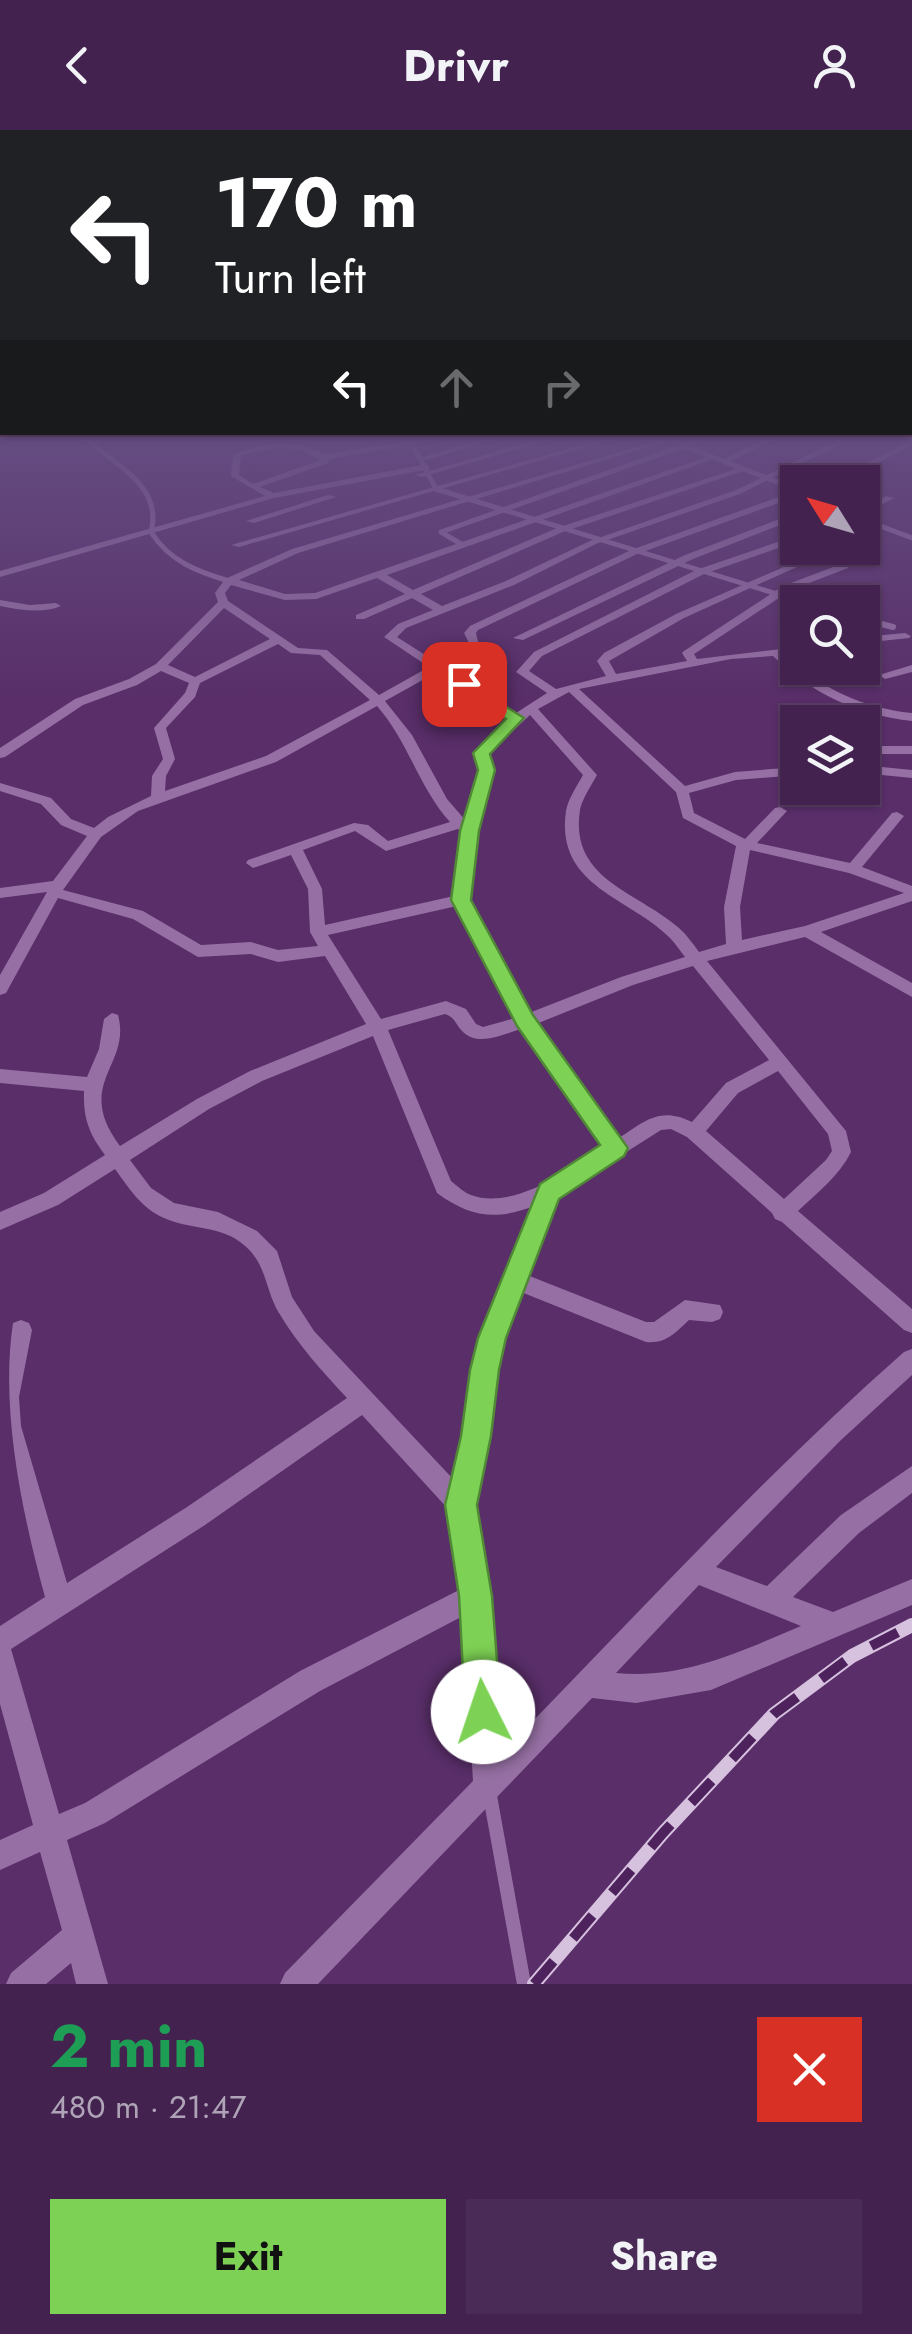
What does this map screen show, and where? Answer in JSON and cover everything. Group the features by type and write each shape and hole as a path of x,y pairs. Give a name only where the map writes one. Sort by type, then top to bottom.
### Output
{"street":[{"path":"0,574 67,552 169,527"},
{"path":"236,545 302,527"},
{"path":"378,527 282,556 230,581 220,594 223,603 295,652 323,652 374,700 402,730 446,812 464,828"},
{"path":"230,581 306,598 511,527"},
{"path":"360,616 571,527"},
{"path":"0,988 58,889 95,834 112,821 313,739 475,644 470,632 474,628 634,552 703,527"},
{"path":"519,638 672,565 769,527"},
{"path":"516,718 390,637 394,630 597,541"},
{"path":"555,693 526,676 522,672 525,665 578,631 700,572 780,544"},
{"path":"612,677 603,660 608,655 680,616 796,565"},
{"path":"694,664 688,653 778,595 844,566"},
{"path":"376,573 442,611"},
{"path":"0,603 30,608 56,606"},
{"path":"0,754 79,702 133,682 160,666 223,603"},
{"path":"893,628 910,635"},
{"path":"880,638 910,635"},
{"path":"156,800 160,776 169,759 160,728 191,694 195,681 280,639"},
{"path":"776,652 843,702 877,714 912,718"},
{"path":"615,1148 524,1020 461,900 464,828 487,770 482,753 516,718 570,687 780,652"},
{"path":"160,666 195,681"},
{"path":"885,675 912,668"},
{"path":"570,687 682,791 688,815 746,845 853,869 912,894"},
{"path":"532,710 590,775 572,808 573,842 585,865 598,882 674,932 729,995 842,1142 842,1152 834,1166 782,1212"},
{"path":"880,750 912,750"},
{"path":"880,771 912,774"},
{"path":"682,791 734,776 780,773"},
{"path":"0,787 46,801 66,822 95,834"},
{"path":"734,947 732,907 746,845 780,811"},
{"path":"853,869 898,816"},
{"path":"253,863 354,827 363,828 381,844 391,846 464,828"},
{"path":"295,849 315,889 318,932 377,1026 444,1186 455,1199 475,1208 492,1208 549,1192 657,1123 673,1122 694,1132 912,1323"},
{"path":"0,893 58,889 124,910 208,953 250,948 278,956 329,950"},
{"path":"0,1221 51,1199 202,1104 256,1076 377,1026 446,1007 460,1013 470,1029 482,1034 694,959 807,931 912,894"},
{"path":"318,932 461,900"},
{"path":"807,931 912,991"},
{"path":"112,1019 104,1065 93,1085 92,1114 117,1160 155,1204 218,1221 250,1237 270,1258 283,1301 298,1327 461,1505"},
{"path":"694,1132 732,1088 780,1062"},
{"path":"0,1076 93,1085"},
{"path":"488,1788 476,1596 461,1505 492,1338 549,1192"},
{"path":"516,1280 646,1332 658,1333 685,1310 712,1312"},
{"path":"22,1330 8,1396 9,1426 60,1603"},
{"path":"296,1984 843,1419 912,1360"},
{"path":"0,1641 196,1516 364,1400"},
{"path":"770,1601 850,1524 912,1478"},
{"path":"696,1571 830,1624"},
{"path":"587,1684 636,1688 711,1677 912,1592"},
{"path":"0,1856 48,1837 310,1681 476,1596"},
{"path":"0,1655 92,1984"},
{"path":"22,1984 77,1937"}],"lane":[{"path":"152,527 150,532 158,544 176,559 193,570 230,581"},
{"path":"455,527 441,532 461,544"},
{"path":"549,527 778,595"},
{"path":"597,541 637,527"},
{"path":"886,527 912,538"},
{"path":"880,624 893,628"},
{"path":"488,1788 524,1984"}],"railway":[{"path":"534,1984 663,1833 774,1714 852,1656 912,1625"}],"route":[{"path":"464,684 516,718 482,753 487,770 470,831 461,900 524,1020 615,1148 549,1192 492,1338 484,1370 476,1436 461,1505 476,1596 483,1712"}]}
